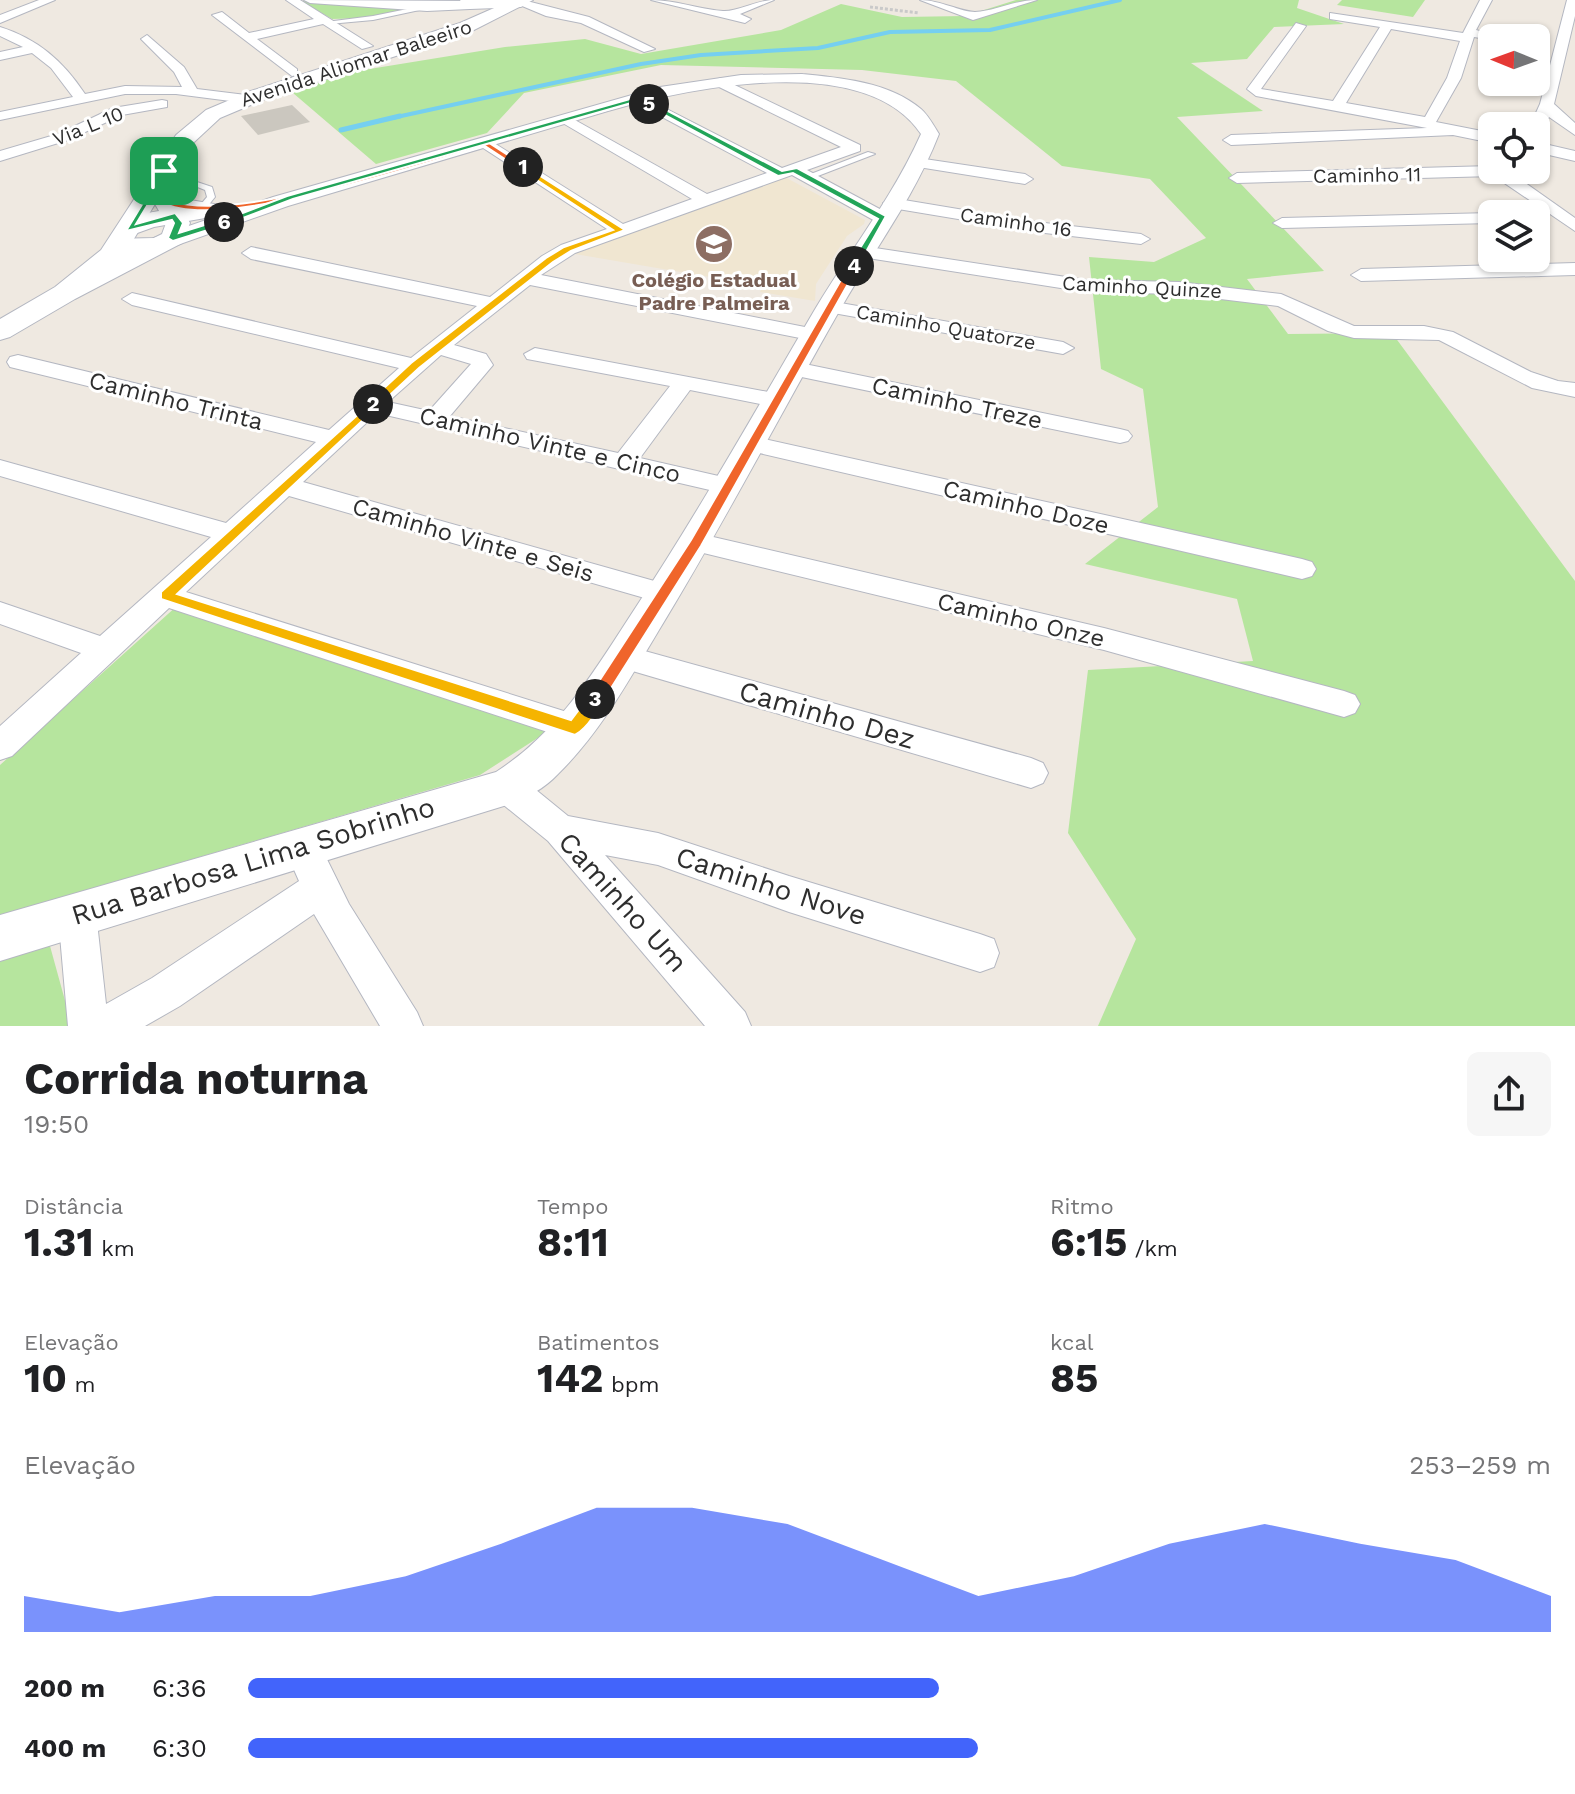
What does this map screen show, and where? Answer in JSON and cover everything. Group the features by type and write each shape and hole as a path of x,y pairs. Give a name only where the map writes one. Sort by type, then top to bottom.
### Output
{"main road":[{"name":"Avenida Aliomar Baleeiro","path":"0,331 65,293 143,256 168,202 193,129 225,108 452,32 523,1"},
{"name":"Avenida Aliomar Baleeiro","path":"65,293 98,268 124,236 168,202"},
{"path":"168,202 206,210"}],"street":[{"path":"0,19 49,0"},
{"path":"292,0 367,46"},
{"path":"310,0 427,7 523,1 550,13 585,20 649,49"},
{"path":"657,0 745,19"},
{"path":"727,15 768,0"},
{"path":"926,0 960,13 978,15 1031,0"},
{"path":"1438,127 1469,36 1486,0"},
{"path":"1571,4 1570,29 1554,71 1552,100 1558,118 1575,130"},
{"path":"218,15 292,72"},
{"path":"1334,16 1478,37"},
{"path":"249,37 328,21"},
{"path":"1337,107 1387,25"},
{"path":"1300,26 1254,89 1261,94 1478,135"},
{"path":"0,31 38,48 65,71 81,98"},
{"path":"147,39 179,70 192,91"},
{"path":"0,56 38,48"},
{"path":"1554,71 1575,75"},
{"path":"0,746 415,365 525,278 568,249 705,200 794,174 854,148 720,82 639,99 290,197 206,210"},
{"name":"Rua Barbosa Lima Sobrinho","path":"0,938 507,787 542,764 575,728 696,542 829,307 918,163 930,134 925,122 902,102 879,93 821,82 720,82"},
{"path":"0,116 81,98 142,89 192,91 246,99"},
{"name":"Caminho 16","path":"639,99 794,174 887,210 1141,239"},
{"path":"1546,112 1552,100"},
{"name":"Via L 10","path":"0,156 63,137 135,107 169,103 225,108"},
{"path":"566,119 705,200"},
{"path":"1231,140 1438,127 1478,156"},
{"path":"486,143 620,230"},
{"path":"1550,150 1575,156"},
{"path":"918,163 1025,179"},
{"name":"Caminho 11","path":"1237,178 1478,170"},
{"path":"1516,184 1569,221"},
{"path":"124,236 136,247 168,202 290,197"},
{"path":"1282,223 1478,218"},
{"name":"Caminho Quinze","path":"862,252 1086,286 1241,293 1295,304 1323,322 1354,332 1443,335 1541,386 1575,390"},
{"path":"251,253 491,303"},
{"path":"1361,275 1575,269"},
{"path":"525,278 815,335"},
{"path":"132,299 415,365"},
{"name":"Caminho Quatorze","path":"829,307 1063,348"},
{"path":"435,419 482,365 478,359 438,347"},
{"path":"535,354 776,400"},
{"name":"Caminho Trinta","path":"18,362 334,439"},
{"name":"Caminho Treze","path":"795,369 1120,436"},
{"path":"624,463 684,383"},
{"name":"Caminho Vinte e Cinco","path":"372,405 727,486"},
{"name":"Caminho Doze","path":"751,444 1302,569"},
{"path":"0,468 230,533"},
{"name":"Caminho Vinte e Seis","path":"285,486 662,593"},
{"name":"Caminho Onze","path":"696,542 1104,639 1344,704"},
{"path":"166,596 575,728"},
{"path":"0,613 103,649"},
{"name":"Caminho Dez","path":"623,657 1031,773"},
{"name":"Caminho Um","path":"507,787 560,830 731,1026"},
{"name":"Caminho Nove","path":"560,830 658,849 789,894 980,953"},
{"path":"302,847 319,889 349,944 403,1026"},
{"path":"106,1026 166,992 319,889"},
{"path":"77,913 88,1026"}],"lane":[{"path":"328,21 373,18 427,7"},
{"path":"794,174 871,154"}],"shaded area":[{"name":"Colégio Estadual Padre Palmeira","path":"781,175 865,220 847,236 816,284 815,301 760,292 763,286 563,252"}],"green space":[{"path":"1016,0 1299,0 1297,8 1344,24 1274,27 1247,59 1191,63 1263,111 1177,117 1324,271 1247,279 1288,334 1392,333 1575,581 1575,1026 1098,1026 1136,939 1068,833 1088,670 1253,661 1237,599 1085,564 1158,507 1143,389 1101,369 1089,257 1154,262 1206,238 1150,179 1062,166 956,81 862,70 661,65 524,93 487,133 376,164 293,93 345,73 505,47 585,39 641,54 781,30 841,4 902,17 965,16"},
{"path":"1342,0 1425,0 1413,17 1337,5"},
{"path":"301,1 412,8 367,18 332,19"},
{"path":"178,605 547,732 480,775 5,914 39,906 72,1026 0,1026 0,765"}],"building":[{"path":"292,105 310,122 258,135 241,116"}],"waterway":[{"path":"392,118 641,64 701,55 818,48 890,32 990,30 1120,0"},
{"path":"341,130 400,116"}],"place":[{"name":"Colégio Estadual Padre Palmeira","path":"714,244"}],"route":[{"path":"164,171 129,229 175,216 178,230 173,238 290,197 639,99 781,174 794,170 883,218 696,542 575,728 166,596 230,533 415,365 491,303 568,249 620,230 486,143 290,197 211,210 188,209 166,202 164,171"}]}
